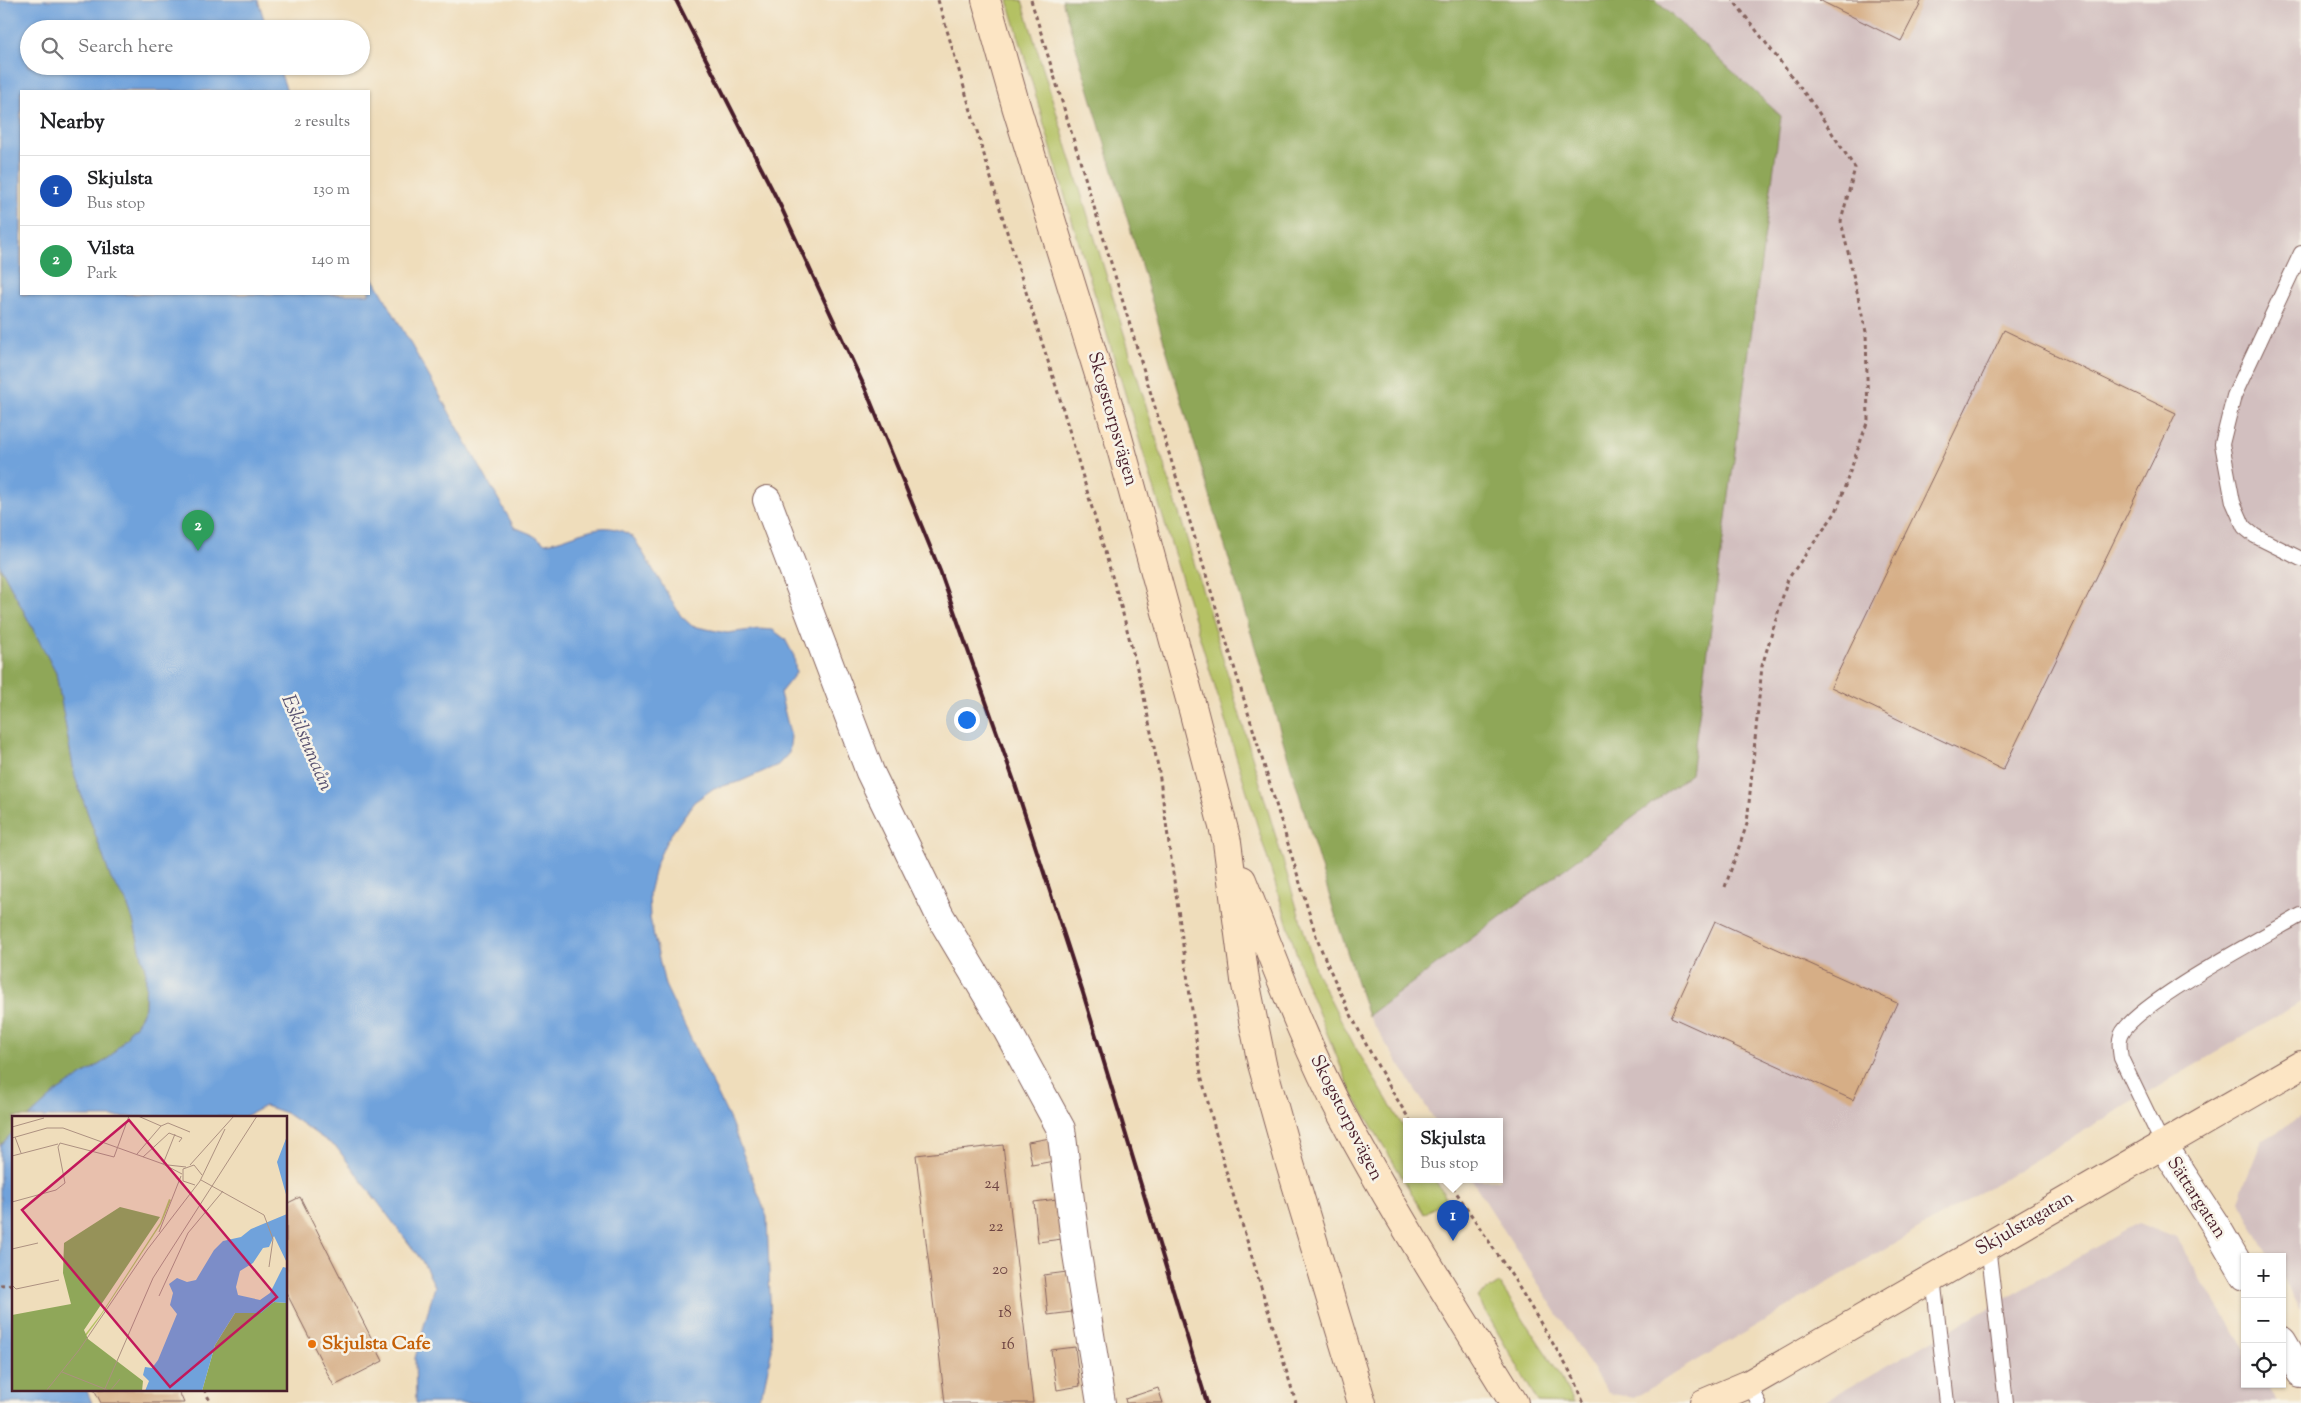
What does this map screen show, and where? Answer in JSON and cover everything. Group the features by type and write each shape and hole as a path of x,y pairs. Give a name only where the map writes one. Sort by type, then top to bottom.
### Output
{"main road":[{"name":"Skogstorpsvägen","path":"986,0 1016,106 1114,423 1193,710 1227,842 1245,980 1262,1064 1362,1403"},
{"name":"Skogstorpsvägen","path":"1227,842 1290,1002 1318,1066 1343,1116 1378,1182 1514,1403"},
{"name":"Skjulstagatan","path":"1726,1403 1754,1393 1933,1277 2301,1065"},
{"name":"Skjulstagatan","path":"1704,1403 1754,1393"}],"street":[{"path":"767,500 870,772 940,916 999,1015 1062,1129 1076,1248 1101,1403"},
{"name":"Sättargatan","path":"2163,1145 2216,1226 2241,1269"},
{"path":"2283,1343 2301,1373"}],"lane":[{"path":"2301,253 2234,396 2222,444 2233,502 2244,527 2256,536 2301,559"},
{"path":"2163,1145 2121,1058 2119,1045 2121,1035 2144,1010 2167,994 2301,915"},
{"path":"1988,1245 2006,1403"},
{"path":"1933,1277 1947,1403"}],"path":[{"path":"938,0 1006,232 1060,399 1122,610 1143,692 1159,772 1201,1075 1223,1161 1296,1403"},
{"path":"1031,0 1317,939 1340,996 1364,1044 1409,1118"},
{"path":"1725,887 1747,824 1762,666 1788,580 1836,512 1868,420 1866,332 1841,221 1855,168 1816,107 1733,0"},
{"path":"1450,1183 1519,1287 1575,1380 1584,1403"},
{"path":"204,1390 211,1403"}],"shaded area":[{"path":"1655,0 2301,0 2301,1002 1634,1398 1608,1393 1474,1183 1503,1183 1503,1118 1433,1118 1368,1016 1691,774 1781,116"},
{"path":"2301,1117 2301,1310 2286,1284 2286,1253 2268,1253 2238,1200 2262,1140"},
{"path":"2138,1223 2176,1238 2241,1344 2241,1388 2268,1388 2277,1403 1822,1403"}],"green space":[{"path":"1008,0 1022,0 1208,608 1316,972 1354,1045 1403,1126 1403,1179 1351,1091 1304,978 1072,220"},
{"path":"1062,0 1655,0 1781,116 1691,774 1368,1016 1336,918"},
{"path":"0,566 56,673 75,777 111,879 126,901 133,920 146,973 145,1007 135,1026 129,1030 128,1035 108,1059 59,1090 30,1116 12,1116 12,1133 0,1146"},
{"path":"1406,1183 1437,1183 1447,1199 1424,1214"},
{"path":"1499,1283 1559,1373 1573,1403 1538,1402 1477,1297"}],"water":[{"name":"Eskilstunaån","path":"0,0 258,0 264,20 20,20 20,75 281,75 287,90 20,90 20,295 370,295 370,272 514,527 531,534 545,543 600,528 622,531 634,538 681,616 692,626 727,633 759,629 773,630 785,639 794,656 796,673 780,693 791,737 789,753 778,765 739,782 714,788 694,802 667,840 656,864 649,893 650,918 665,985 731,1122 767,1217 772,1349 764,1387 756,1403 416,1403 415,1358 435,1286 422,1261 337,1148 286,1113 265,1106 246,1116 30,1116 59,1090 108,1059 128,1035 129,1030 135,1026 145,1007 146,973 133,920 126,901 111,879 75,777 56,673 0,566"},
{"path":"12,1133 12,1390 86,1390 92,1403 0,1403 0,1146"}],"building":[{"path":"1819,0 1922,0 1901,41"},
{"path":"2004,330 2176,413 2003,770 1831,687"},
{"path":"1715,921 1897,1003 1853,1100 1671,1017"},
{"path":"1050,1138 1054,1161 1032,1165 1028,1142"},
{"path":"1003,1145 1033,1403 945,1403 916,1155"},
{"path":"300,1197 383,1361 334,1386 288,1296 288,1203"},
{"path":"1057,1199 1062,1239 1038,1242 1034,1202"},
{"path":"1067,1272 1072,1312 1048,1315 1044,1275"},
{"path":"1075,1347 1080,1386 1057,1390 1051,1350"},
{"path":"1158,1388 1163,1403 1126,1403 1125,1399"},
{"path":"94,1390 178,1390 184,1403 101,1403"}],"railway":[{"path":"676,0 781,207 865,388 940,571 1014,781 1083,993 1207,1403"}],"place":[{"name":"Vilsta","path":"198,551"},
{"name":"Skjulsta","path":"1453,1241"},
{"name":"Skjulsta Cafe","path":"312,1344"}]}
